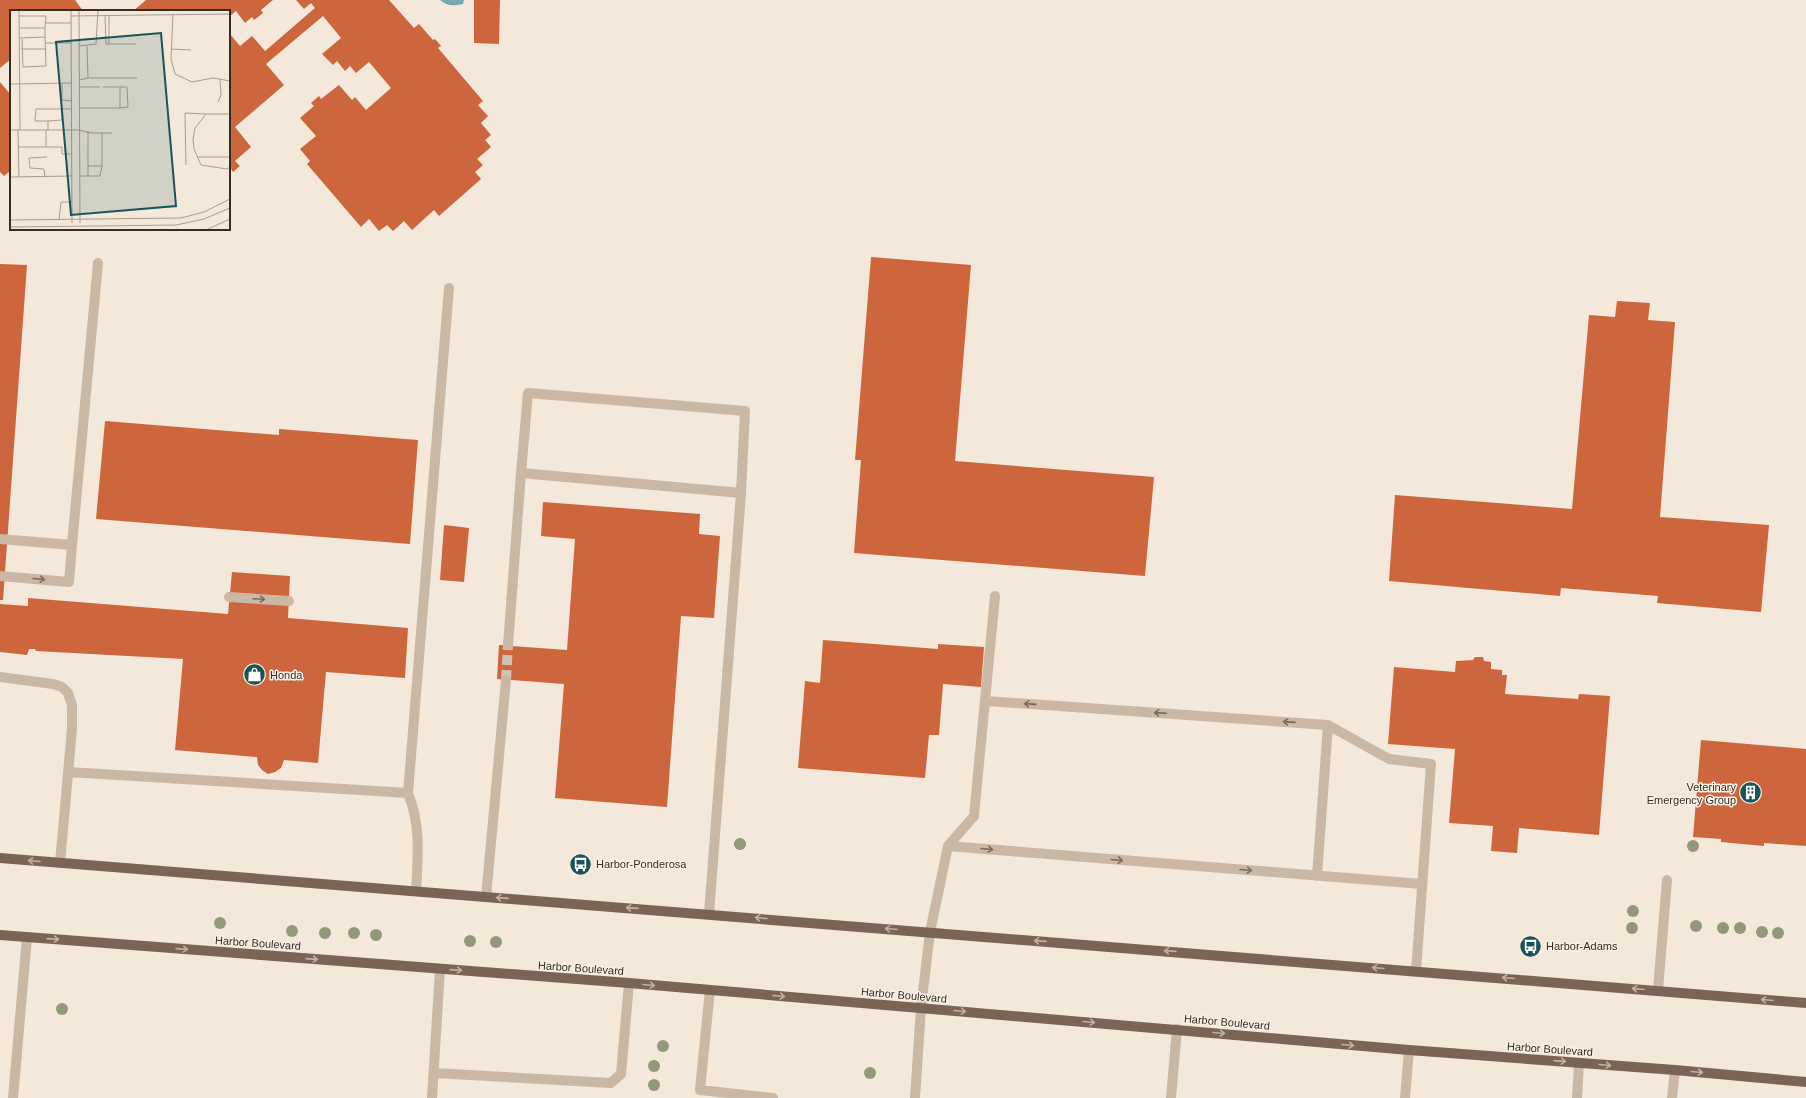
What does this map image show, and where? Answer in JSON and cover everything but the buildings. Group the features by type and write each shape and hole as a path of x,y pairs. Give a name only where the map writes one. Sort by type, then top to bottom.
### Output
{"main road":[{"path":"0,858 1806,1003"},
{"name":"Harbor Boulevard","path":"0,935 629,983 1409,1050 1675,1070 1806,1082"}],"street":[{"path":"0,576 69,582 98,263"},
{"path":"416,891 418,827 414,809 408,793 449,288"},
{"path":"508,645 528,393 745,411 709,914"},
{"path":"521,473 740,493"},
{"path":"0,539 72,545"},
{"path":"915,1098 921,1008 930,932 948,846 974,816 995,596"},
{"path":"229,597 289,601"},
{"path":"0,677 53,684 62,687 68,693 72,705 72,729 60,863"},
{"path":"486,897 506,680"},
{"path":"986,701 1328,725 1389,760 1430,764 1416,971"},
{"path":"1317,876 1328,725"},
{"path":"68,772 408,793"},
{"path":"948,846 1422,884"},
{"path":"1658,990 1667,880"},
{"path":"13,1098 27,937"},
{"path":"432,1098 440,969"},
{"path":"434,1073 611,1083 621,1074 629,983"},
{"path":"710,990 700,1094 773,1098"},
{"path":"1171,1098 1177,1029"},
{"path":"1405,1098 1409,1050"},
{"path":"1577,1098 1579,1063"},
{"path":"1672,1098 1675,1070"}],"water":[{"path":"440,0 464,0 463,4 454,5"}],"tunnel":[{"path":"506,680 508,645"}],"place":[{"name":"Honda","path":"254,675"},
{"name":"Veterinary Emergency Group","path":"1751,793"},
{"name":"Harbor-Ponderosa","path":"581,864"},
{"name":"Harbor-Adams","path":"1531,946"}]}
